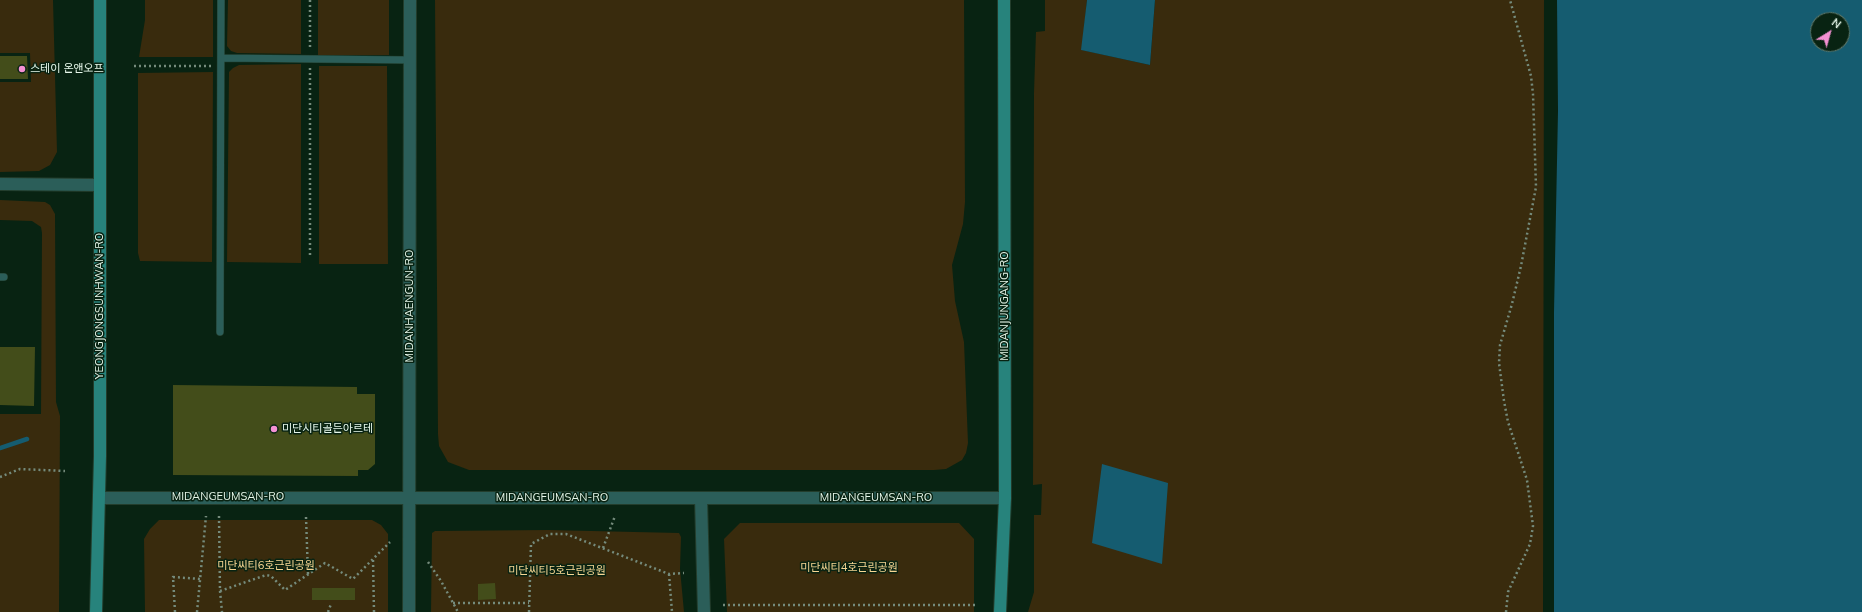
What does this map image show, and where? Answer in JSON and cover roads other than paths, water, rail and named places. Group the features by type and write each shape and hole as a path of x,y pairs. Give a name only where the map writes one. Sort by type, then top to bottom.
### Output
{"main road":[{"name":"YEONGJONGSUNHWAN-RO","path":"96,612 99,498 100,0"},
{"name":"MIDANJUNGANG-RO","path":"1000,612 1005,498 1004,0"}],"street":[{"name":"MIDANHAENGUN-RO","path":"409,612 410,0"},
{"path":"0,184 100,185"},
{"name":"MIDANGEUMSAN-RO","path":"99,498 1005,498"},
{"path":"701,498 704,612"}],"lane":[{"path":"220,332 221,0"},
{"path":"221,62 310,59 410,60"}],"water":[{"path":"1087,0 1155,0 1150,65 1081,50"},
{"path":"1557,0 1862,0 1862,612 1554,612 1554,312 1558,111"},
{"path":"1102,464 1168,483 1162,564 1092,543"}],"waterway":[{"path":"0,448 27,439"}],"place":[{"name":"스테이 온앤오프","path":"22,69"},
{"name":"미단시티골든아르테","path":"274,429"}],"park label":[{"name":"미단씨티6호근린공원","path":"266,566"},
{"name":"미단씨티4호근린공원","path":"849,568"},
{"name":"미단씨티5호근린공원","path":"557,571"}]}
